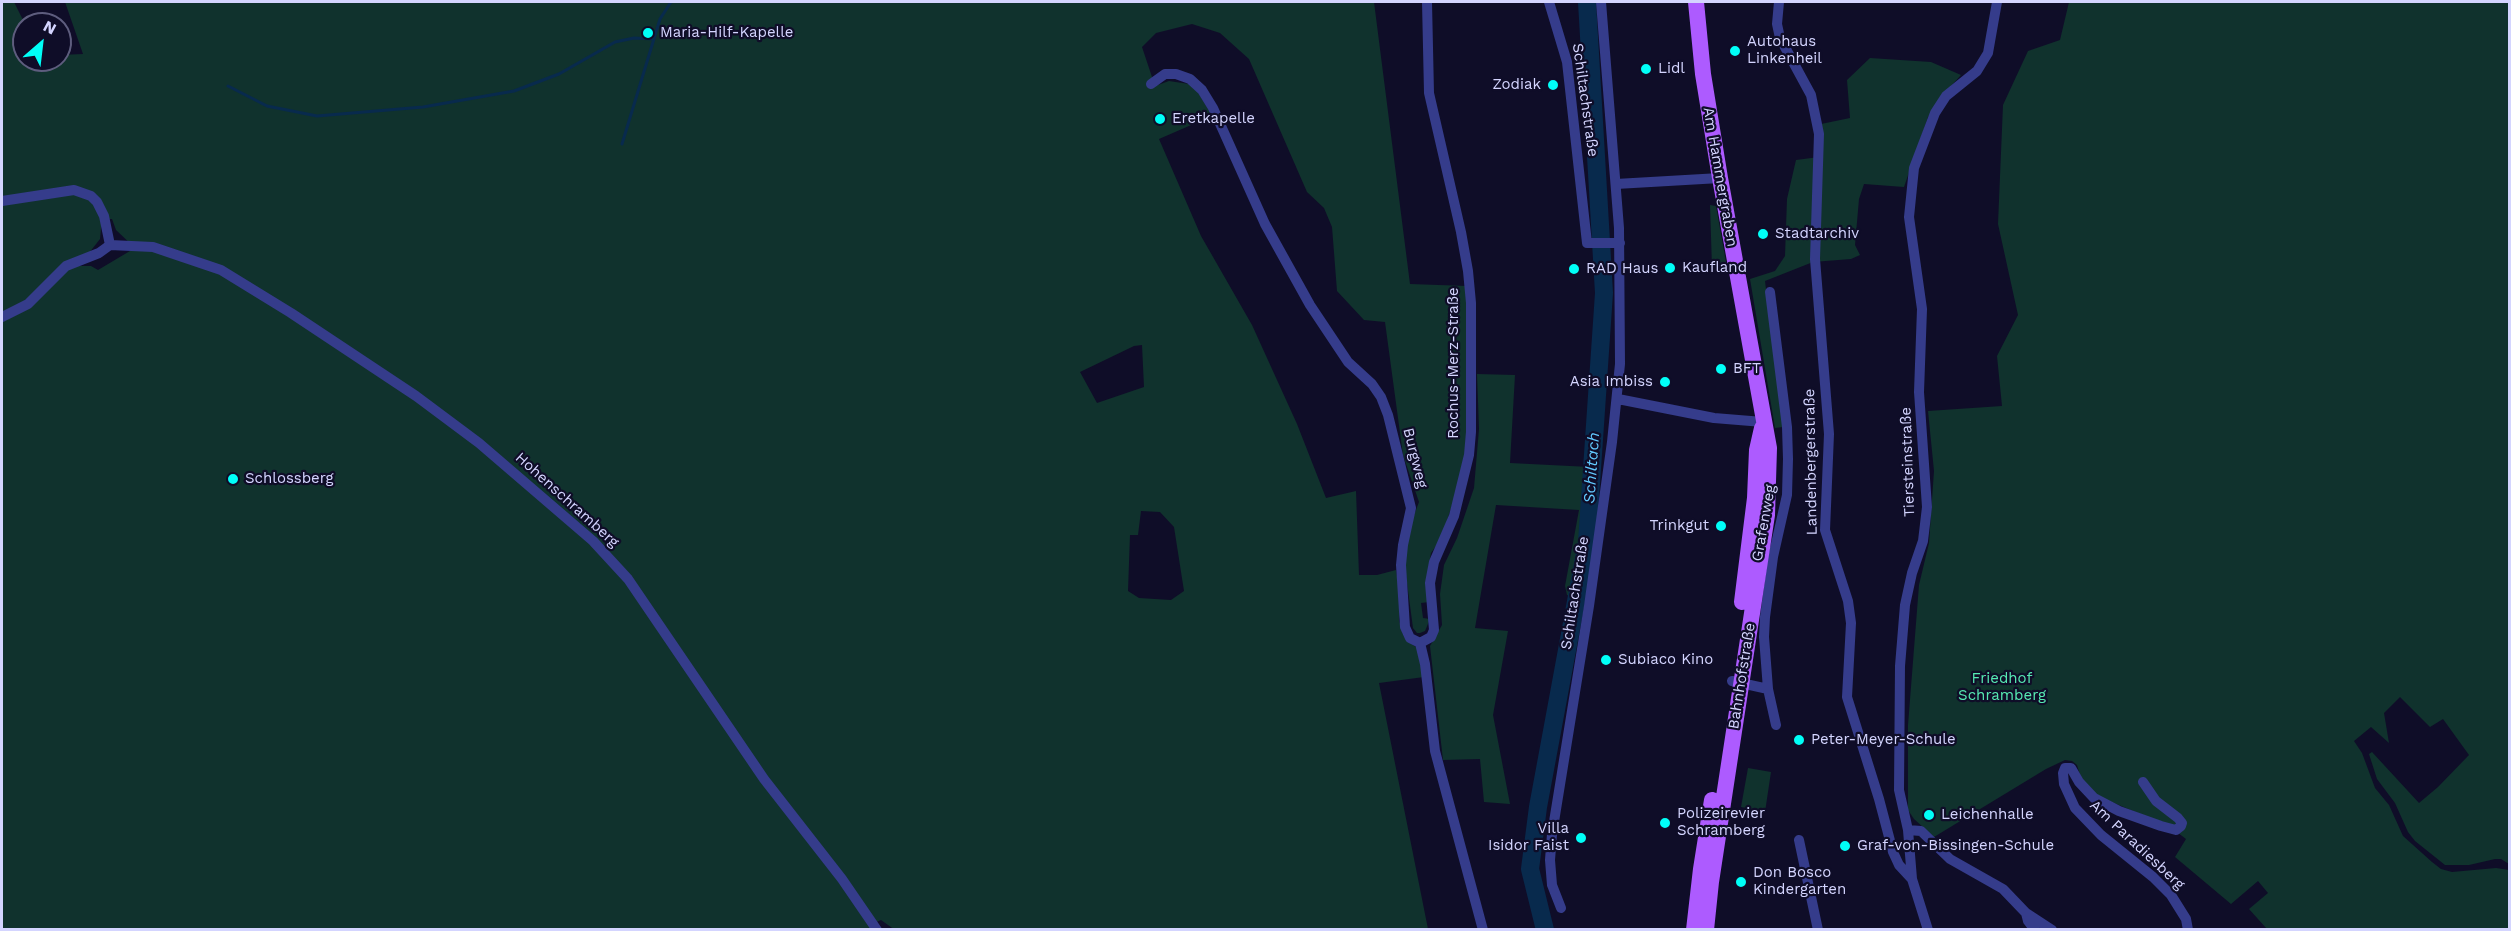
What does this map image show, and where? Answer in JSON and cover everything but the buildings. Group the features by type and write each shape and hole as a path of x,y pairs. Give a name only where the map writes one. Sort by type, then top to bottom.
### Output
{"main road":[{"name":"Am Hammergraben","path":"1696,2 1703,74 1763,422"},
{"name":"Bahnhofstraße","path":"1706,930 1736,682 1755,498 1757,450 1763,422"},
{"name":"Bahnhofstraße","path":"1694,930 1701,869 1736,682"}],"street":[{"name":"Rochus-Merz-Straße","path":"1420,643 1431,637 1434,630 1430,583 1434,562 1454,516 1469,454 1471,432 1471,303 1468,271 1428,93 1427,2"},
{"name":"Schiltachstraße","path":"1549,2 1567,62 1587,243 1615,243"},
{"name":"Schiltachstraße","path":"1561,908 1552,885 1550,860 1552,834 1589,606 1618,399 1621,337 1615,243 1616,184 1601,2"},
{"name":"Landenbergerstraße","path":"1779,2 1777,24 1780,38 1811,95 1819,134 1815,259 1829,434 1825,530 1848,601 1851,623 1847,697 1882,807 1893,852 1899,865 1912,879"},
{"name":"Tiersteinstraße","path":"1989,2 1993,15"},
{"name":"Tiersteinstraße","path":"1928,930 1912,879 1908,830 1899,790 1900,666 1905,605 1912,573 1923,541 1927,507 1919,392 1922,309 1909,217 1914,168 1935,112 1946,96 1977,71 1988,53 1996,2"},
{"name":"Burgweg","path":"1150,84 1165,74 1176,74 1190,79 1202,90 1213,108 1265,224 1310,305 1348,362 1372,384 1381,396 1388,415 1411,508 1401,565 1405,627 1410,638 1420,643 1425,664 1436,751 1483,930"},
{"path":"1616,184 1720,178"},
{"path":"2,201 74,189 91,196 101,209 110,245 99,253 66,266 28,304 2,317"},
{"name":"Hohenschramberg","path":"110,245 137,244 173,252 221,270 261,294 416,396 479,443 593,541 628,579 764,779 842,879 877,930"},
{"name":"Grafenweg","path":"1770,292 1788,459 1787,495 1773,557 1764,637 1768,688 1776,725"},
{"path":"1618,399 1714,418 1763,422"},
{"path":"1736,682 1768,688"},
{"name":"Am Paradiesberg","path":"2143,783 2156,801 2182,823 2176,830 2119,811 2094,798 2079,782 2071,768 2065,768 2062,773 2064,784 2075,808 2101,835 2153,877 2171,895 2186,919 2188,930"},
{"path":"1908,830 1921,831 1950,859 2003,889 2026,913 2052,930 2064,930"},
{"path":"1799,840 1818,930"},
{"path":"2026,913 2028,921 2035,930"}],"green space":[{"path":"2,2 14,2 19,12 12,12 12,72 72,72 72,54 83,54 72,22 72,12 68,12 65,2 1374,2 1410,284 1467,286 1469,428 1462,475 1441,539 1431,553 1429,602 1421,603 1423,618 1430,619 1425,631 1420,633 1413,628 1405,568 1406,536 1419,502 1403,455 1385,322 1364,320 1337,291 1332,227 1324,208 1307,192 1249,59 1220,33 1192,24 1156,33 1142,47 1155,86 1169,81 1189,84 1198,92 1212,116 1159,139 1201,236 1252,325 1297,424 1326,498 1356,491 1359,575 1377,575 1396,570 1401,600 1399,620 1403,634 1419,649 1424,677 1379,683 1428,929 895,930 881,920 870,925 873,930 2,929 2,321 73,266 91,266 98,270 135,248 116,230 112,219 102,219 100,239 89,253 22,303 2,313","holes":["1142,345 1144,387 1097,403 1080,372 1134,346","1141,511 1160,512 1174,527 1184,591 1171,600 1139,598 1128,591 1130,535 1138,535"]},
{"name":"Friedhof Schramberg","path":"2069,2 2509,2 2509,864 2501,859 2495,859 2469,865 2445,865 2415,841 2408,832 2395,803 2377,779 2369,754 2372,752 2419,803 2438,787 2469,755 2443,719 2430,727 2400,697 2384,713 2389,743 2371,727 2354,741 2362,753 2375,788 2389,805 2403,836 2432,862 2441,869 2452,872 2496,868 2509,870 2509,929 2267,929 2249,909 2268,893 2258,881 2231,904 2175,857 2186,839 2169,826 2095,795 2081,778 2077,765 2072,761 2065,760 2046,769 1934,837 1914,819 1908,810 1908,725 1919,585 1929,543 1934,471 1928,411 2002,406 1997,356 2018,315 1998,224 2003,105 2028,51 2060,40"},
{"path":"1870,58 1931,62 1961,75 1941,97 1928,117 1904,187 1864,184 1859,199 1855,245 1860,255 1851,259 1813,262 1765,281 1783,427 1775,428 1750,279 1775,271 1785,256 1787,199 1796,160 1819,157 1821,124 1850,118 1847,80"},
{"path":"1710,205 1716,206 1727,268 1712,268"},
{"path":"1477,374 1515,375 1510,463 1590,467 1582,543 1572,597 1567,595 1565,586 1579,510 1496,505 1475,628 1508,631 1493,715 1510,804 1484,802 1480,759 1443,760 1430,646 1442,625 1440,594 1444,565 1457,538 1474,488 1479,429"},
{"path":"1748,768 1771,772 1765,812 1741,807"}],"waterway":[{"path":"622,144 660,19 671,2"},
{"name":"Schiltach","path":"1545,930 1530,869 1538,807 1587,542 1604,293 1587,2"},
{"path":"228,86 267,106 317,116 423,107 514,91 559,74 615,42 634,38 654,39"}],"place":[{"name":"Maria-Hilf-Kapelle","path":"648,33"},
{"name":"Autohaus Linkenheil","path":"1735,51"},
{"name":"Lidl","path":"1646,69"},
{"name":"Zodiak","path":"1553,85"},
{"name":"Eretkapelle","path":"1160,119"},
{"name":"Stadtarchiv","path":"1763,234"},
{"name":"Kaufland","path":"1670,268"},
{"name":"RAD Haus","path":"1574,269"},
{"name":"BFT","path":"1721,369"},
{"name":"Asia Imbiss","path":"1665,382"},
{"name":"Schlossberg","path":"233,479"},
{"name":"Trinkgut","path":"1721,526"},
{"name":"Subiaco Kino","path":"1606,660"},
{"name":"Peter-Meyer-Schule","path":"1799,740"},
{"name":"Leichenhalle","path":"1929,815"},
{"name":"Polizeirevier Schramberg","path":"1665,823"},
{"name":"Villa Isidor Faist","path":"1581,838"},
{"name":"Graf-von-Bissingen-Schule","path":"1845,846"},
{"name":"Don Bosco Kindergarten","path":"1741,882"}]}
